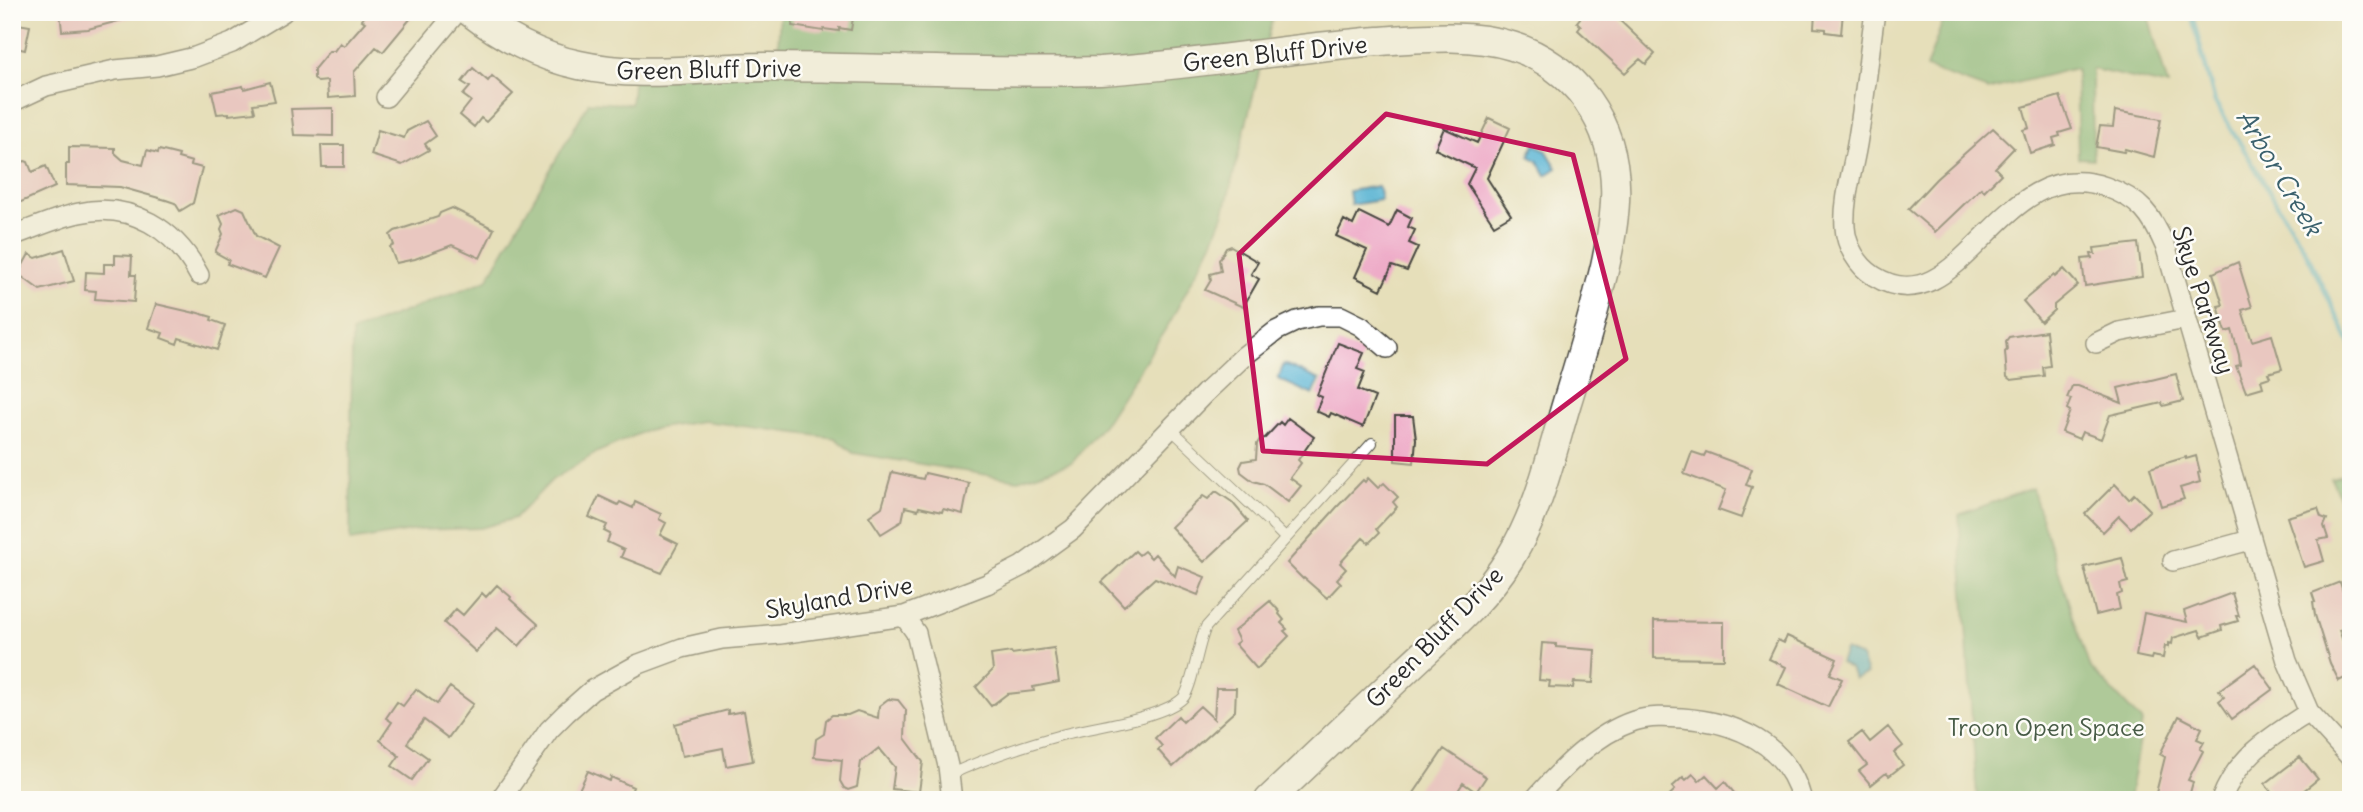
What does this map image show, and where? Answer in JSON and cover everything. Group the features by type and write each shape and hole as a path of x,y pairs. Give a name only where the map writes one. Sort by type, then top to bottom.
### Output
{"street":[{"path":"12,102 46,86 115,70 157,66 195,57 232,43 283,12"},
{"path":"386,97 457,12"},
{"name":"Green Bluff Drive","path":"470,12 507,36 567,62 601,70 640,73 763,67 1100,71 1333,44 1472,38 1498,42 1526,51 1551,65 1571,81 1596,114 1610,147 1616,179 1616,206 1612,238 1587,338 1536,505 1510,558 1479,598 1269,800"},
{"name":"Skye Parkway","path":"1875,12 1844,228 1850,248 1865,269 1878,278 1905,286 1930,282 1947,272 2021,201 2057,184 2074,180 2092,182 2125,194 2149,215 2166,248 2287,662 2309,712 2351,758"},
{"path":"12,236 78,213 92,211 128,214 151,223 170,237 190,259 199,275"},
{"name":"Skyland Drive","path":"500,800 543,738 566,713 592,690 639,664 682,648 722,639 780,635 904,616 987,584 1022,566 1073,529 1170,428 1244,356 1276,331 1297,321 1319,316 1341,316 1361,326 1387,348"},
{"path":"2096,343 2119,332 2186,319"},
{"path":"2173,561 2250,540"},
{"path":"904,616 916,633 949,775 952,800"},
{"path":"2221,800 2231,781 2256,747 2309,712"},
{"path":"1534,800 1579,753 1619,728 1635,721 1657,717 1715,722 1753,736 1782,760 1793,777 1802,800"}],"lane":[{"path":"1170,428 1285,538"},
{"path":"949,775 984,759 1061,735 1168,709 1185,696 1200,639 1206,627 1372,443"}],"highlighted area":[{"path":"1386,114 1573,155 1626,359 1487,464 1263,451 1239,254"}],"green space":[{"path":"780,12 1274,12 1224,213 1212,243 1170,322 1107,420 1072,463 1018,480 853,453 835,438 703,421 647,430 598,452 552,480 515,518 481,528 418,530 350,541 352,332 487,280 589,102 631,104 635,63 778,47"},
{"path":"1946,12 2147,12 2168,86 2092,69 2093,159 2078,158 2076,68 1988,90 1926,68"},
{"path":"2351,472 2351,524 2331,478"},
{"name":"Troon Open Space","path":"2032,488 2089,666 2142,722 2129,800 1977,800 1959,515"}],"water":[{"path":"1535,144 1546,150 1557,168 1546,175 1538,161 1529,156"},
{"path":"1378,186 1381,200 1351,205 1349,191"},
{"path":"1284,364 1320,380 1313,395 1278,379"},
{"path":"1845,650 1861,657 1867,674 1854,679 1850,668 1840,663"}],"building":[{"path":"60,12 134,12 134,17 88,29 62,31"},
{"path":"368,12 416,12 383,52 376,47 354,72 355,96 328,98 327,81 318,82 314,78 314,69 329,51 334,51 340,43 344,46 365,22 362,20"},
{"path":"794,12 854,12 851,30 839,28 839,31 823,31 792,26"},
{"path":"1585,12 1600,12 1609,19 1613,14 1655,54 1646,64 1640,59 1625,73 1578,30 1581,26 1577,22"},
{"path":"1815,12 1843,12 1841,34 1814,28"},
{"path":"12,23 30,26 25,50 12,47"},
{"path":"473,68 488,81 492,76 513,94 486,122 481,118 474,127 460,115 471,101 463,95 470,87 462,82"},
{"path":"270,82 275,101 253,104 255,112 217,114 212,92 243,86 244,89"},
{"path":"2060,96 2072,129 2053,138 2055,145 2030,153 2023,130 2029,128 2023,107"},
{"path":"333,108 333,136 294,135 291,109"},
{"path":"2115,111 2161,119 2154,157 2125,149 2124,152 2096,147 2100,126 2113,127"},
{"path":"1489,118 1510,128 1487,178 1511,215 1494,225 1467,184 1475,168 1435,149 1444,128 1477,143"},
{"path":"426,121 436,136 425,144 429,150 402,165 371,155 378,130 404,138 407,131"},
{"path":"1993,128 2014,148 1995,168 2001,174 1984,191 1981,188 1935,232 1908,209 1936,179"},
{"path":"321,145 344,145 344,167 322,167"},
{"path":"69,147 115,148 115,153 123,160 143,165 147,150 179,155 178,158 202,168 193,203 180,211 175,203 120,187 66,185"},
{"path":"25,161 32,172 46,166 55,187 12,206 12,166"},
{"path":"237,207 244,210 256,236 279,248 265,278 227,264 229,260 215,252 223,234 219,215"},
{"path":"452,208 494,229 480,258 452,245 396,263 390,247 394,245 390,235 438,217 440,213"},
{"path":"1397,210 1412,218 1408,227 1415,230 1409,243 1418,247 1407,271 1392,266 1381,290 1355,277 1367,250 1336,236 1344,220 1353,225 1359,212 1389,227"},
{"path":"2138,243 2142,277 2085,286 2082,259 2092,258 2091,254 2095,254 2094,248"},
{"path":"1231,246 1258,262 1251,274 1259,279 1243,307 1205,290 1211,280 1210,274 1221,271 1219,260 1226,248"},
{"path":"64,249 74,281 40,290 18,274 29,254 36,258"},
{"path":"115,255 132,256 131,275 136,275 134,302 95,299 96,291 85,290 86,272 104,273 104,264 115,264"},
{"path":"2238,262 2252,307 2242,310 2252,341 2272,335 2282,369 2268,373 2270,377 2261,380 2263,387 2246,392 2236,366 2240,365 2239,355 2232,330 2226,332 2218,306 2223,305 2213,273"},
{"path":"2064,269 2078,285 2054,305 2054,310 2041,322 2023,301"},
{"path":"156,304 212,317 211,320 225,325 217,350 179,338 177,344 161,338 163,333 148,328"},
{"path":"2046,331 2050,366 2043,367 2044,376 2011,380 2007,377 2005,352 2009,337"},
{"path":"1338,343 1364,353 1357,369 1365,372 1358,390 1375,397 1363,427 1331,413 1329,417 1316,411 1322,397 1317,395"},
{"path":"2176,374 2183,401 2110,415 2101,439 2082,432 2079,439 2062,432 2070,411 2067,409 2071,399 2067,398 2072,386 2122,403 2118,388"},
{"path":"1395,416 1413,416 1416,439 1414,463 1395,461"},
{"path":"1288,418 1314,437 1298,460 1301,463 1290,478 1301,486 1288,502 1264,484 1253,481 1241,472 1240,467 1243,461 1256,459 1260,439 1265,438 1280,422 1283,425"},
{"path":"1692,452 1704,456 1706,452 1752,469 1746,485 1752,487 1741,518 1718,510 1726,490 1684,474"},
{"path":"2196,456 2200,482 2180,488 2184,499 2161,506 2150,468"},
{"path":"892,472 923,479 925,473 969,483 963,514 943,509 942,512 905,507 902,521 881,534 869,516 882,507"},
{"path":"1368,478 1378,488 1384,483 1398,497 1393,502 1397,507 1376,529 1379,533 1369,543 1363,538 1340,563 1346,569 1337,579 1341,583 1327,598 1287,563 1337,507"},
{"path":"2115,484 2129,499 2134,494 2150,510 2131,528 2119,516 2103,532 2085,514"},
{"path":"1216,491 1232,502 1248,521 1204,562 1171,527 1203,496 1208,499"},
{"path":"599,496 618,505 620,502 633,508 635,502 661,514 659,519 666,523 660,535 678,544 662,573 621,557 624,550 607,542 610,534 604,531 607,525 589,517"},
{"path":"2318,508 2321,517 2327,519 2324,526 2328,538 2318,540 2324,561 2304,567 2287,517"},
{"path":"1135,551 1139,555 1144,551 1151,558 1155,554 1175,576 1178,566 1205,577 1198,595 1155,578 1124,606 1102,582"},
{"path":"2122,558 2128,582 2120,584 2122,593 2117,595 2120,609 2096,615 2084,567"},
{"path":"2340,582 2349,611 2345,612 2350,626 2339,630 2351,663 2351,675 2339,681 2330,663 2315,615 2312,593"},
{"path":"497,585 538,624 519,646 497,628 476,652 444,623 456,609 463,615 482,593 486,597"},
{"path":"2232,593 2238,621 2221,626 2222,630 2202,637 2199,630 2173,638 2172,644 2165,646 2163,658 2136,656 2144,613 2187,622 2184,611"},
{"path":"1270,601 1280,612 1284,620 1281,623 1287,629 1284,631 1289,636 1257,669 1235,644 1239,641 1234,631"},
{"path":"1654,621 1724,622 1724,659 1654,658"},
{"path":"1787,636 1837,659 1830,674 1842,679 1828,707 1778,684 1786,667 1769,659 1778,640 1784,643"},
{"path":"1542,643 1556,644 1556,647 1595,650 1593,683 1574,682 1573,688 1549,687 1550,681 1539,680"},
{"path":"1054,648 1059,682 1033,687 1034,691 1007,694 991,706 976,687 993,670 991,655"},
{"path":"2255,664 2273,689 2232,719 2219,701 2224,697 2219,690"},
{"path":"450,687 473,704 448,738 424,720 407,743 428,758 412,780 392,766 399,756 380,740 392,722 386,718 397,702 403,706 416,689 437,704"},
{"path":"1216,688 1236,688 1235,711 1173,767 1158,750 1162,746 1155,738 1178,716 1183,722 1200,706 1214,719"},
{"path":"888,699 898,700 906,710 905,738 923,762 919,792 892,789 895,767 879,748 861,762 857,787 848,790 840,781 842,760 814,757 816,739 824,734 826,720 832,715 848,715 857,711 878,718 879,706"},
{"path":"728,710 728,714 744,711 753,761 726,766 723,748 682,756 675,724"},
{"path":"2179,716 2202,728 2197,739 2204,742 2200,749 2203,751 2188,780 2193,782 2188,800 2161,800 2155,797 2165,757 2160,754"},
{"path":"1888,727 1903,746 1894,753 1903,765 1889,776 1886,773 1871,785 1859,771 1867,765 1849,742 1862,732 1870,742"},
{"path":"1444,749 1486,777 1476,792 1463,783 1452,800 1424,800 1414,793"},
{"path":"2300,757 2318,779 2292,800 2277,800 2265,784"},
{"path":"588,771 633,787 628,800 574,800"},
{"path":"1693,774 1699,781 1706,775 1718,788 1725,782 1740,800 1664,800 1675,790 1672,787 1683,777 1686,780"}],"waterway":[{"name":"Arbor Creek","path":"2191,12 2215,102 2305,250 2351,345"}]}
